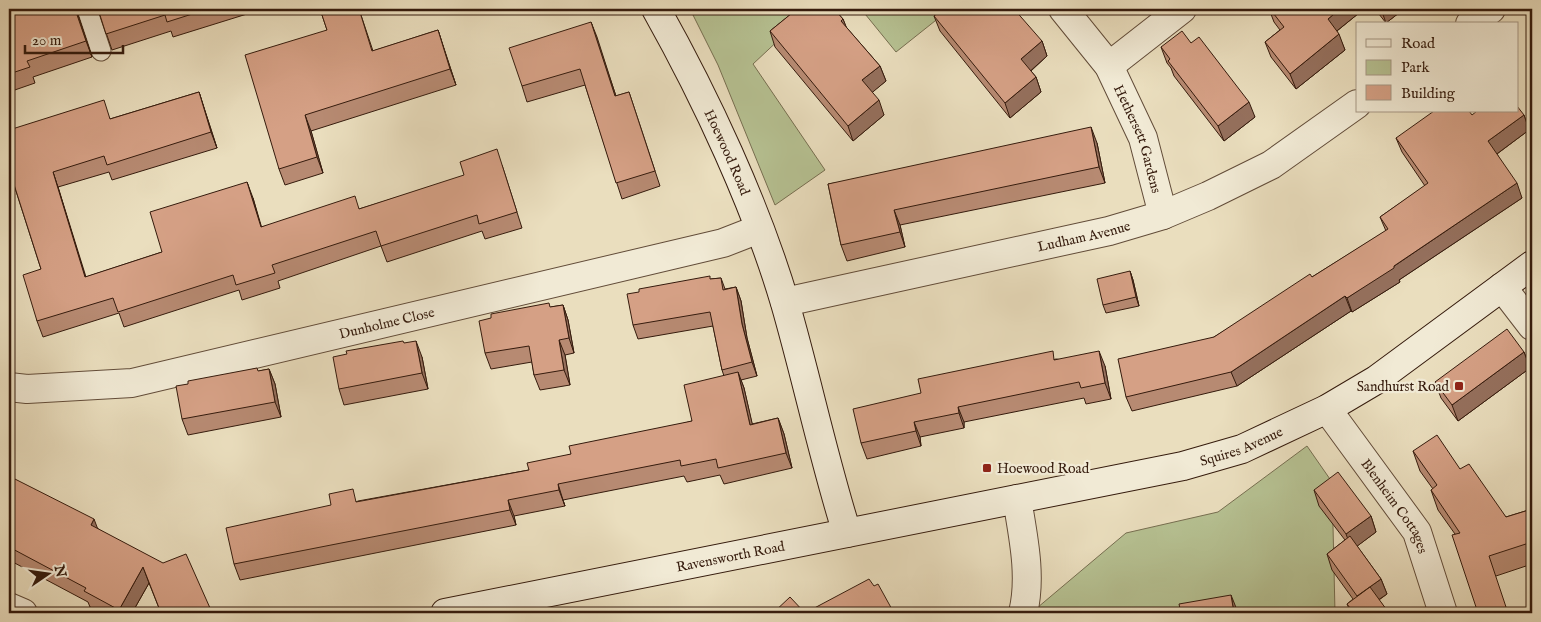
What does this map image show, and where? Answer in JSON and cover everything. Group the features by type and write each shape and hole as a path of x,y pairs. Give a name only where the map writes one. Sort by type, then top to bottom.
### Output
{"street":[{"name":"Hoewood Road","path":"656,9 683,58 759,229 785,302 847,533"},
{"name":"Hethersett Gardens","path":"1063,9 1109,66 1142,138 1163,215"},
{"path":"1109,66 1182,9"},
{"path":"1473,22 1491,9"},
{"name":"Ludham Avenue","path":"785,302 1109,232 1163,215 1208,196 1271,165 1356,105"},
{"name":"Dunholme Close","path":"9,387 27,389 132,383 723,243 759,229"},
{"name":"Squires Avenue","path":"1017,499 1183,466 1242,449 1327,409 1376,380 1532,265"},
{"path":"1502,287 1532,326"},
{"name":"Blenheim Cottages","path":"1327,409 1417,532 1443,613"},
{"path":"1017,499 1026,555 1026,586 1023,613"},
{"name":"Ravensworth Road","path":"445,613 1017,499"},
{"path":"9,607 23,613"}],"lane":[{"path":"87,9 101,51"}],"green space":[{"path":"690,9 790,9 799,21 753,64 825,170 775,205 718,65"},
{"path":"861,9 950,9 896,52"},
{"path":"1307,446 1332,482 1335,613 1031,613 1126,533 1218,512"}],"building":[{"path":"9,9 11,13 25,9 75,9 86,41 27,61 30,67 9,74"},
{"path":"98,9 208,9 167,22 165,15 106,34"},
{"path":"320,9 359,9 372,51 438,30 450,69 305,115 317,157 279,169 245,55 327,30"},
{"path":"797,9 834,9 843,19 841,21 880,66 862,80 879,100 848,126 770,31"},
{"path":"943,9 1014,9 1042,41 1021,59 1036,77 1005,103 934,16"},
{"path":"1270,9 1340,9 1328,19 1339,34 1290,74 1265,42 1284,27"},
{"path":"591,22 615,96 629,92 655,171 616,183 580,69 522,86 509,48"},
{"path":"1182,31 1191,43 1199,37 1249,102 1218,126 1168,61 1170,59 1161,47"},
{"path":"199,92 211,132 107,165 104,156 53,172 85,277 162,252 150,212 247,182 261,227 355,196 359,209 464,175 460,162 497,149 517,212 479,224 477,215 381,246 376,231 272,265 275,273 236,285 233,275 118,312 113,298 37,321 23,275 41,269 9,173 9,130 104,100 110,119"},
{"path":"1518,107 1524,115 1488,141 1517,183 1394,266 1394,268 1347,298 1345,296 1231,372 1126,397 1118,359 1214,337 1310,274 1312,277 1388,229 1380,217 1428,183 1396,138 1433,112 1470,112 1472,115 1476,112 1518,112"},
{"path":"1091,127 1099,167 894,210 900,232 841,245 828,184"},
{"path":"1130,271 1136,297 1103,305 1097,279"},
{"path":"710,276 710,279 721,278 723,290 736,287 742,324 752,362 722,370 710,312 633,325 627,294 639,292 639,289"},
{"path":"549,303 550,307 563,305 569,338 559,340 564,370 534,375 529,346 485,353 479,321 491,318 491,314"},
{"path":"1507,329 1524,352 1452,405 1435,382"},
{"path":"403,341 404,343 416,341 422,373 339,389 333,357 347,354 346,351"},
{"path":"1053,351 1054,360 1099,351 1105,383 1081,388 1079,382 958,407 959,413 914,422 916,431 861,443 853,409 921,393 918,379"},
{"path":"257,368 258,371 269,369 275,402 182,419 176,386 188,384 188,381"},
{"path":"738,372 750,425 778,418 786,453 718,468 716,459 681,466 680,460 558,484 559,490 508,500 510,510 234,564 226,528 331,505 329,494 353,489 356,502 529,470 527,463 571,454 569,446 692,421 684,385"},
{"path":"1437,435 1460,469 1469,464 1506,517 1532,509 1532,542 1489,556 1508,613 1478,613 1452,535 1460,533 1431,490 1437,485 1413,451"},
{"path":"1338,472 1371,516 1346,534 1314,490"},
{"path":"9,476 94,519 91,525 163,563 186,554 210,608 198,613 161,613 143,567 119,610 84,591 86,588 9,547"},
{"path":"1350,536 1381,579 1357,596 1327,554"},
{"path":"869,579 874,586 878,584 894,613 805,613"},
{"path":"1370,587 1389,613 1354,613 1347,604"},
{"path":"1231,595 1234,613 1181,613 1179,604"},
{"path":"790,597 805,613 773,613"}],"place":[{"name":"Sandhurst Road","path":"1459,386"},
{"name":"Hoewood Road","path":"987,468"}]}
